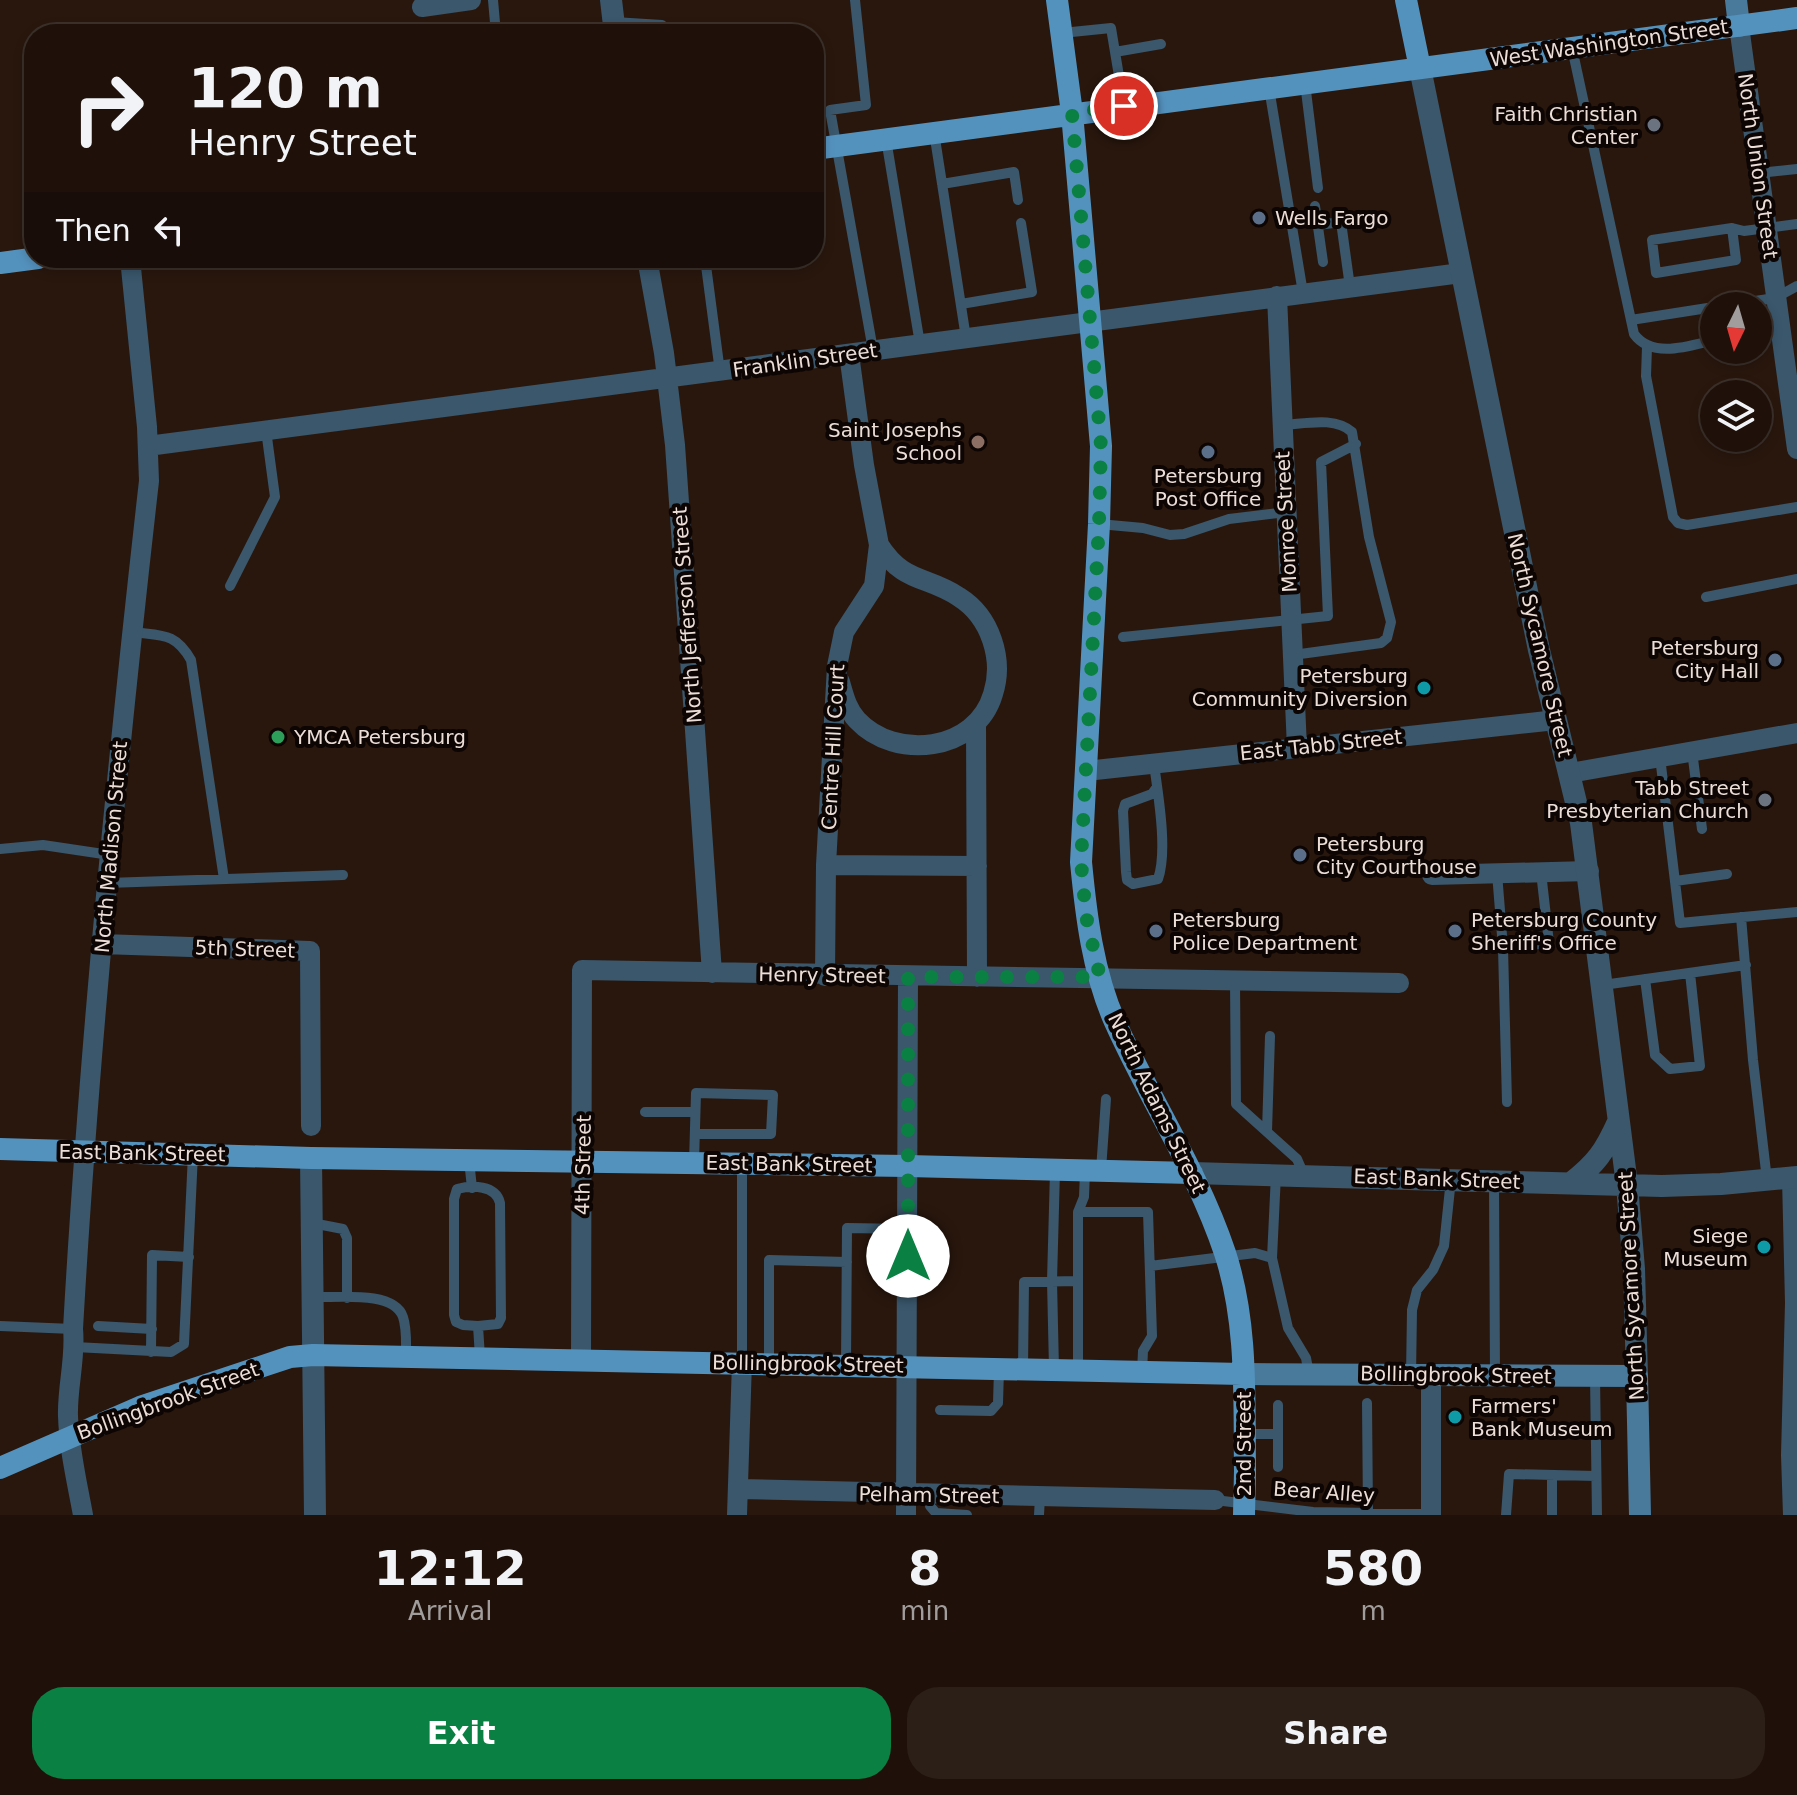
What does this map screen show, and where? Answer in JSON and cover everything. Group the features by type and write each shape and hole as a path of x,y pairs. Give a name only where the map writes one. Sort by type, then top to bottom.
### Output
{"main road":[{"name":"North Adams Street","path":"1057,0 1072,113 1101,446 1081,862 1086,916 1114,1020 1207,1204 1226,1257 1239,1315 1243,1374"},
{"path":"1406,0 1420,68"},
{"path":"1736,0 1739,26"},
{"name":"West Washington Street","path":"825,147 1797,18"},
{"path":"0,263 24,260"},
{"name":"East Bank Street","path":"0,1149 311,1158 1192,1173"},
{"name":"Bollingbrook Street","path":"0,1468 140,1407 290,1357 313,1355 1243,1374 1637,1376"},
{"name":"2nd Street","path":"1243,1374 1244,1515"},
{"name":"North Sycamore Street","path":"1637,1376 1640,1515"}],"street":[{"path":"422,7 471,0"},
{"name":"North Union Street","path":"1739,26 1797,449"},
{"name":"North Sycamore Street","path":"1420,68 1539,650 1570,773 1589,871 1627,1185 1634,1269 1637,1376"},
{"name":"North Madison Street","path":"83,1515 69,1437 68,1413 82,1152 149,481 131,268"},
{"name":"North Jefferson Street","path":"649,268 675,445 712,973"},
{"name":"Franklin Street","path":"148,446 1461,273"},
{"name":"Monroe Street","path":"1277,296 1297,748"},
{"path":"837,666 846,704 855,718 883,740 912,746 955,738 976,723 987,710 997,675 992,639 984,623 959,596 906,574 889,562 879,545 864,465 849,354"},
{"name":"Centre Hill Court","path":"825,976 826,865 837,666 844,632 874,586 879,545"},
{"name":"East Tabb Street","path":"1086,771 1556,720"},
{"path":"976,723 977,977"},
{"path":"1570,773 1797,733"},
{"path":"826,865 977,866"},
{"path":"1432,875 1589,871"},
{"name":"5th Street","path":"102,944 310,951 311,1126"},
{"name":"Henry Street","path":"582,970 1399,983"},
{"name":"4th Street","path":"581,1360 582,970"},
{"path":"906,1505 908,977"},
{"path":"1571,1183 1590,1169 1605,1151 1618,1121"},
{"path":"311,1158 315,1515"},
{"name":"East Bank Street","path":"1192,1173 1627,1185 1721,1184 1794,1178"},
{"path":"1793,1515 1794,1178"},
{"path":"737,1515 742,1362"},
{"path":"1421,1375 1431,1515"},
{"name":"Pelham Street","path":"738,1489 906,1505 931,1495 1040,1506 1215,1500"}],"lane":[{"path":"493,0 495,24"},
{"path":"855,0 866,105 830,110 825,147 873,350"},
{"path":"613,19 654,24"},
{"path":"1062,33 1111,28 1124,106"},
{"path":"1115,52 1161,44"},
{"path":"1572,48 1634,334 1647,347 1657,349 1700,342"},
{"path":"1305,83 1318,188"},
{"path":"1269,88 1303,293"},
{"path":"934,132 966,338"},
{"path":"886,139 920,344"},
{"path":"1759,173 1797,169"},
{"path":"942,184 1014,172 1018,200"},
{"path":"1315,206 1323,262"},
{"path":"1318,225 1341,222 1350,287"},
{"path":"961,304 1032,292 1021,223"},
{"path":"1732,228 1736,260 1656,273 1652,240 1732,228 1744,231 1797,224"},
{"path":"706,268 720,372"},
{"path":"1772,298 1797,286"},
{"path":"1631,320 1700,309"},
{"path":"1772,329 1780,327"},
{"path":"1647,347 1646,376 1673,517 1678,523 1687,525 1797,507"},
{"path":"1282,425 1333,423 1345,425 1352,432 1369,537 1391,622 1390,631 1381,643 1293,655"},
{"path":"230,586 275,497 266,430"},
{"path":"1123,637 1328,616 1321,462 1356,444"},
{"path":"1099,524 1143,528 1170,535 1184,534 1229,519 1286,512"},
{"path":"1706,597 1797,579"},
{"path":"132,632 164,636 181,643 191,660 224,879"},
{"path":"1692,751 1702,829"},
{"path":"1660,757 1680,923 1797,912"},
{"path":"1154,764 1157,787 1162,869 1158,879 1147,884 1133,884 1127,880 1123,811 1125,804 1152,794 1157,787"},
{"path":"0,849 43,845 110,855"},
{"path":"1503,948 1549,943 1541,872"},
{"path":"1497,873 1503,948 1507,1102"},
{"path":"1675,881 1727,874"},
{"path":"107,883 343,875"},
{"path":"1741,917 1767,1180"},
{"path":"1603,985 1746,965"},
{"path":"1645,979 1655,1055 1670,1069 1700,1066 1690,973"},
{"path":"1235,981 1236,1104 1297,1159 1304,1175"},
{"path":"1267,1131 1270,1036"},
{"path":"694,1163 696,1093 773,1095 771,1134 695,1134"},
{"path":"1078,1370 1078,1212 1093,1172 1106,1099"},
{"path":"645,1112 695,1112"},
{"path":"0,1326 151,1352 171,1352 184,1344 193,1154"},
{"path":"469,1160 472,1188"},
{"path":"742,1164 742,1362"},
{"path":"1054,1369 1052,1281 1055,1171"},
{"path":"1276,1174 1272,1258 1288,1328 1306,1358 1309,1374"},
{"path":"1421,1375 1412,1310 1417,1290 1433,1270 1444,1246 1451,1179"},
{"path":"1494,1181 1495,1375"},
{"path":"457,1189 490,1189 499,1195 501,1318 498,1324 478,1326 456,1322 454,1315 454,1199 457,1189"},
{"path":"1078,1212 1148,1212 1152,1336 1143,1351 1142,1372"},
{"path":"312,1223 343,1229 347,1238 347,1298"},
{"path":"846,1364 847,1228 908,1229"},
{"path":"1150,1266 1255,1253 1272,1258"},
{"path":"151,1352 152,1255 189,1257"},
{"path":"769,1363 769,1260 847,1262"},
{"path":"1023,1368 1024,1282 1078,1281"},
{"path":"313,1297 371,1298 391,1302 402,1314 406,1356"},
{"path":"98,1326 152,1329"},
{"path":"478,1326 480,1357"},
{"path":"940,1410 986,1412 996,1408 999,1368"},
{"path":"1595,1377 1597,1515"},
{"path":"1367,1403 1368,1513"},
{"path":"1278,1405 1278,1467"},
{"path":"1244,1434 1278,1434"},
{"path":"1506,1515 1509,1474 1596,1476"},
{"path":"1552,1475 1552,1515"},
{"path":"931,1495 932,1510 967,1515"},
{"name":"Bear Alley","path":"1215,1500 1313,1512 1431,1515"}],"place":[{"name":"Faith Christian Center","path":"1654,125"},
{"name":"Wells Fargo","path":"1259,218"},
{"name":"Saint Josephs School","path":"978,442"},
{"name":"Petersburg Post Office","path":"1208,452"},
{"name":"Petersburg City Hall","path":"1775,660"},
{"name":"Petersburg Community Diversion","path":"1424,688"},
{"name":"YMCA Petersburg","path":"278,737"},
{"name":"Tabb Street Presbyterian Church","path":"1765,800"},
{"name":"Petersburg City Courthouse","path":"1300,855"},
{"name":"Petersburg Police Department","path":"1156,931"},
{"name":"Petersburg County Sheriff's Office","path":"1455,931"},
{"name":"Siege Museum","path":"1764,1247"},
{"name":"Farmers' Bank Museum","path":"1455,1417"}],"route":[{"path":"908,1256 908,977 1100,977 1086,916 1081,862 1101,446 1072,113 1124,106"}]}
